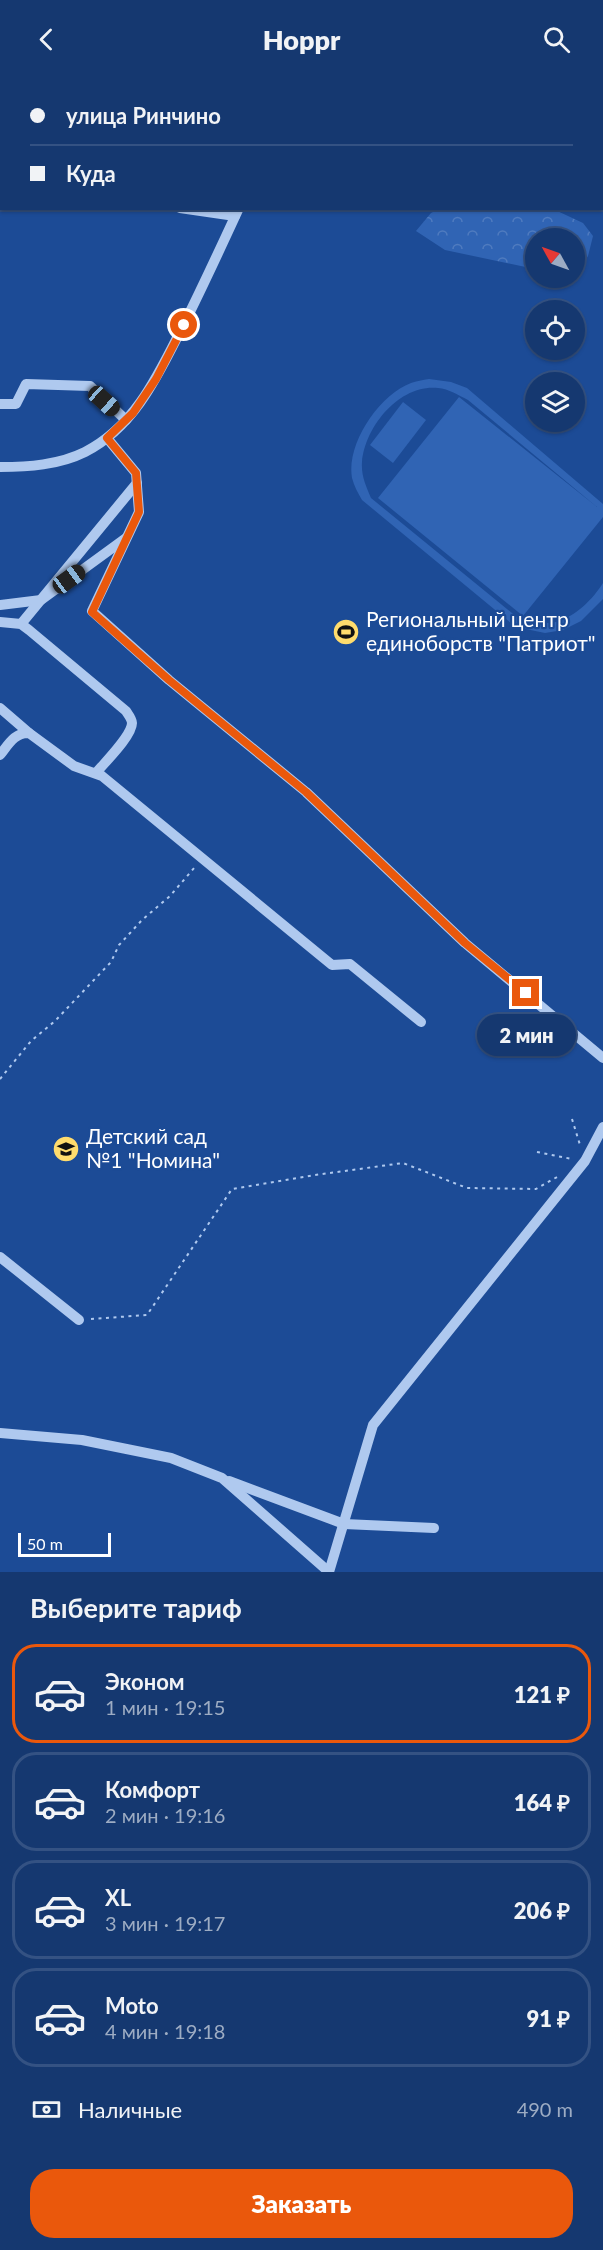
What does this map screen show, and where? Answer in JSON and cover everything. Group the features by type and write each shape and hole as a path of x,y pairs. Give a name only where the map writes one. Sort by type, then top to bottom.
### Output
{"street":[{"path":"0,467 52,464 84,453 107,438 126,420 156,379 237,212 208,210"},
{"path":"0,404 16,404 26,384 90,386 126,420"},
{"path":"107,438 136,473 139,512 92,612 169,680 306,792 465,943 603,1058"},
{"path":"21,624 136,483"},
{"path":"0,605 41,600 128,536"},
{"path":"0,622 21,624 126,711 131,718 129,733 96,773"},
{"path":"0,708 74,766 102,776 332,965 350,964 420,1022"},
{"path":"0,755 16,736 22,732 29,732"},
{"path":"222,1478 329,1572 373,1425 585,1161 603,1127"},
{"path":"0,1257 79,1320"},
{"path":"0,1433 82,1440 171,1458 344,1524 434,1528"}],"path":[{"path":"0,1078 31,1041 55,1021 111,962 119,945 141,920 170,896 202,859"},
{"path":"537,1152 585,1161 572,1119"},
{"path":"79,1320 147,1315 232,1189 403,1163 467,1188 536,1189 565,1172"}],"green space":[{"path":"437,210 555,210 583,223 593,236 585,261 585,228 525,228 525,267 445,250 416,231 431,213"},
{"path":"429,379 451,382 467,388 603,504 603,517 523,616 378,498 459,397 597,507 468,400 438,388 410,393 386,410 377,422 370,435 362,462 363,476 371,498 518,618 547,623 563,620 583,607 603,583 603,599 581,621 563,630 545,633 512,624 362,500 352,478 352,465 354,450 367,422 387,398 399,389 413,382"},
{"path":"403,402 426,420 393,463 370,445"}],"place":[{"name":"Региональный центр единоборств \"Патриот\"","path":"346,632"},
{"name":"Детский сад №1 \"Номина\"","path":"66,1149"}],"route":[{"path":"184,325 156,379 133,413 107,438 136,473 139,512 92,612 169,680 306,792 465,943 526,993"}]}
